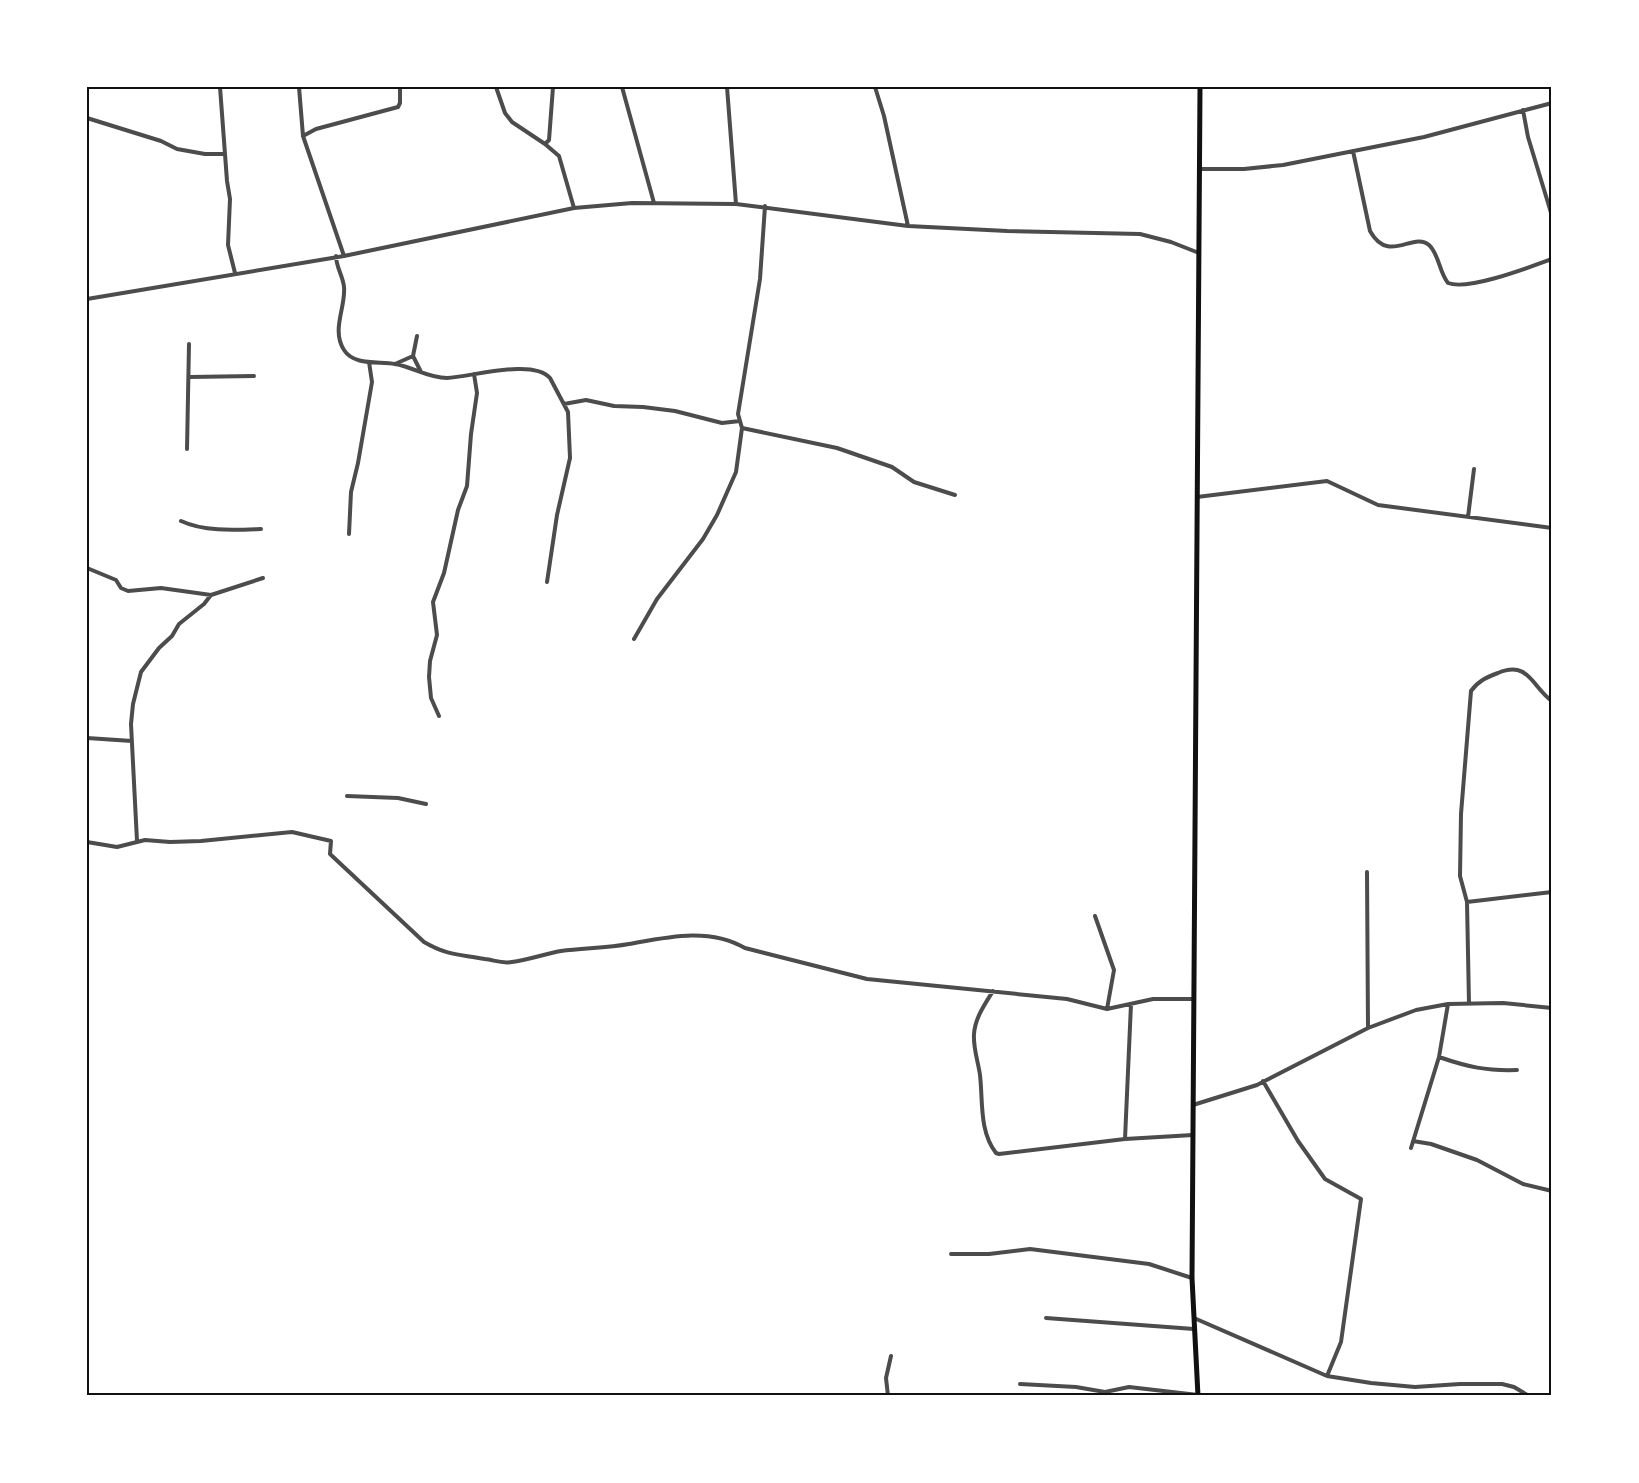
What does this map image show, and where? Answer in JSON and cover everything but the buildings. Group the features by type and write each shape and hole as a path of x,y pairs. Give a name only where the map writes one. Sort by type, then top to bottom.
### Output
{"main road":[{"path":"1198,1396 1192,1278 1200,87"}],"street":[{"path":"220,87 224,154 230,199 228,246 235,273"},
{"path":"299,87 303,136 344,256"},
{"path":"303,136 316,129 398,107 400,87"},
{"path":"496,87 505,113 512,122 559,156 574,208"},
{"path":"545,144 549,140 553,87"},
{"path":"622,87 654,202"},
{"path":"727,87 736,204"},
{"path":"875,87 884,116 908,226"},
{"path":"1199,169 1244,169 1283,165 1424,136 1552,103"},
{"path":"1523,110 1528,137 1552,216"},
{"path":"87,118 161,141 177,149 205,154 224,154"},
{"path":"1353,151 1370,231 1375,239 1388,246 1420,241 1426,243 1434,252 1448,283 1469,284 1552,259"},
{"path":"87,299 344,256 574,208 654,202 765,206 908,226 1140,234 1171,242 1199,254"},
{"path":"634,639 657,599 703,539 717,515 736,472 742,428 738,414 760,279 765,206"},
{"path":"336,256 338,271 344,285 339,327 340,341 346,353 369,362 395,364 432,377 448,378 503,370 539,371 550,378 568,412 570,458 557,515 547,582"},
{"path":"417,336 413,356 421,373"},
{"path":"187,449 189,344"},
{"path":"395,364 413,356"},
{"path":"349,534 351,492 372,382 369,362"},
{"path":"439,716 431,698 429,677 431,652 436,635 433,602 444,573 458,510 467,486 477,393 474,374"},
{"path":"189,377 254,376"},
{"path":"564,404 586,400 615,406 675,411 722,423 740,421"},
{"path":"742,428 837,448 892,467 914,482 955,495"},
{"path":"1468,517 1474,469"},
{"path":"1197,497 1327,481 1378,505 1552,528"},
{"path":"181,521 192,526 219,529 261,528"},
{"path":"87,568 116,580 121,588 128,591 161,588 211,595 263,578"},
{"path":"137,841 132,741 133,704 141,672 159,648 172,636 179,624 191,616 211,595"},
{"path":"1469,1004 1467,902 1460,876 1461,825 1471,692 1477,682 1509,669 1521,670 1552,701"},
{"path":"87,738 132,741"},
{"path":"347,796 398,798 426,804"},
{"path":"87,842 117,847 137,841 201,841 292,832 331,841 330,854 348,873 424,942 453,956 510,963 542,954 618,946 684,935 713,936 730,940 745,948 867,979 1067,999 1107,1009 1153,999 1194,999"},
{"path":"1367,872 1368,1028"},
{"path":"1467,902 1552,892"},
{"path":"1095,916 1114,970 1107,1009"},
{"path":"993,991 979,1016 974,1033 975,1053 980,1074 982,1120 993,1150 999,1154 1125,1139 1194,1134"},
{"path":"1193,1105 1263,1081 1368,1028 1416,1010 1448,1004 1503,1003 1552,1008"},
{"path":"1125,1139 1131,1004"},
{"path":"1411,1148 1439,1057 1448,1004"},
{"path":"1439,1057 1489,1070 1517,1070"},
{"path":"1263,1081 1298,1141 1325,1179 1362,1200 1341,1341 1327,1376"},
{"path":"1413,1141 1431,1144 1477,1160 1523,1184 1552,1191"},
{"path":"951,1254 989,1254 1030,1249 1149,1264 1192,1278"},
{"path":"1194,1317 1327,1376 1415,1387 1502,1384 1514,1387 1529,1396"},
{"path":"1046,1318 1194,1329"},
{"path":"888,1396 886,1378 891,1356"},
{"path":"1020,1384 1076,1387 1105,1392 1129,1387 1198,1396"}]}
